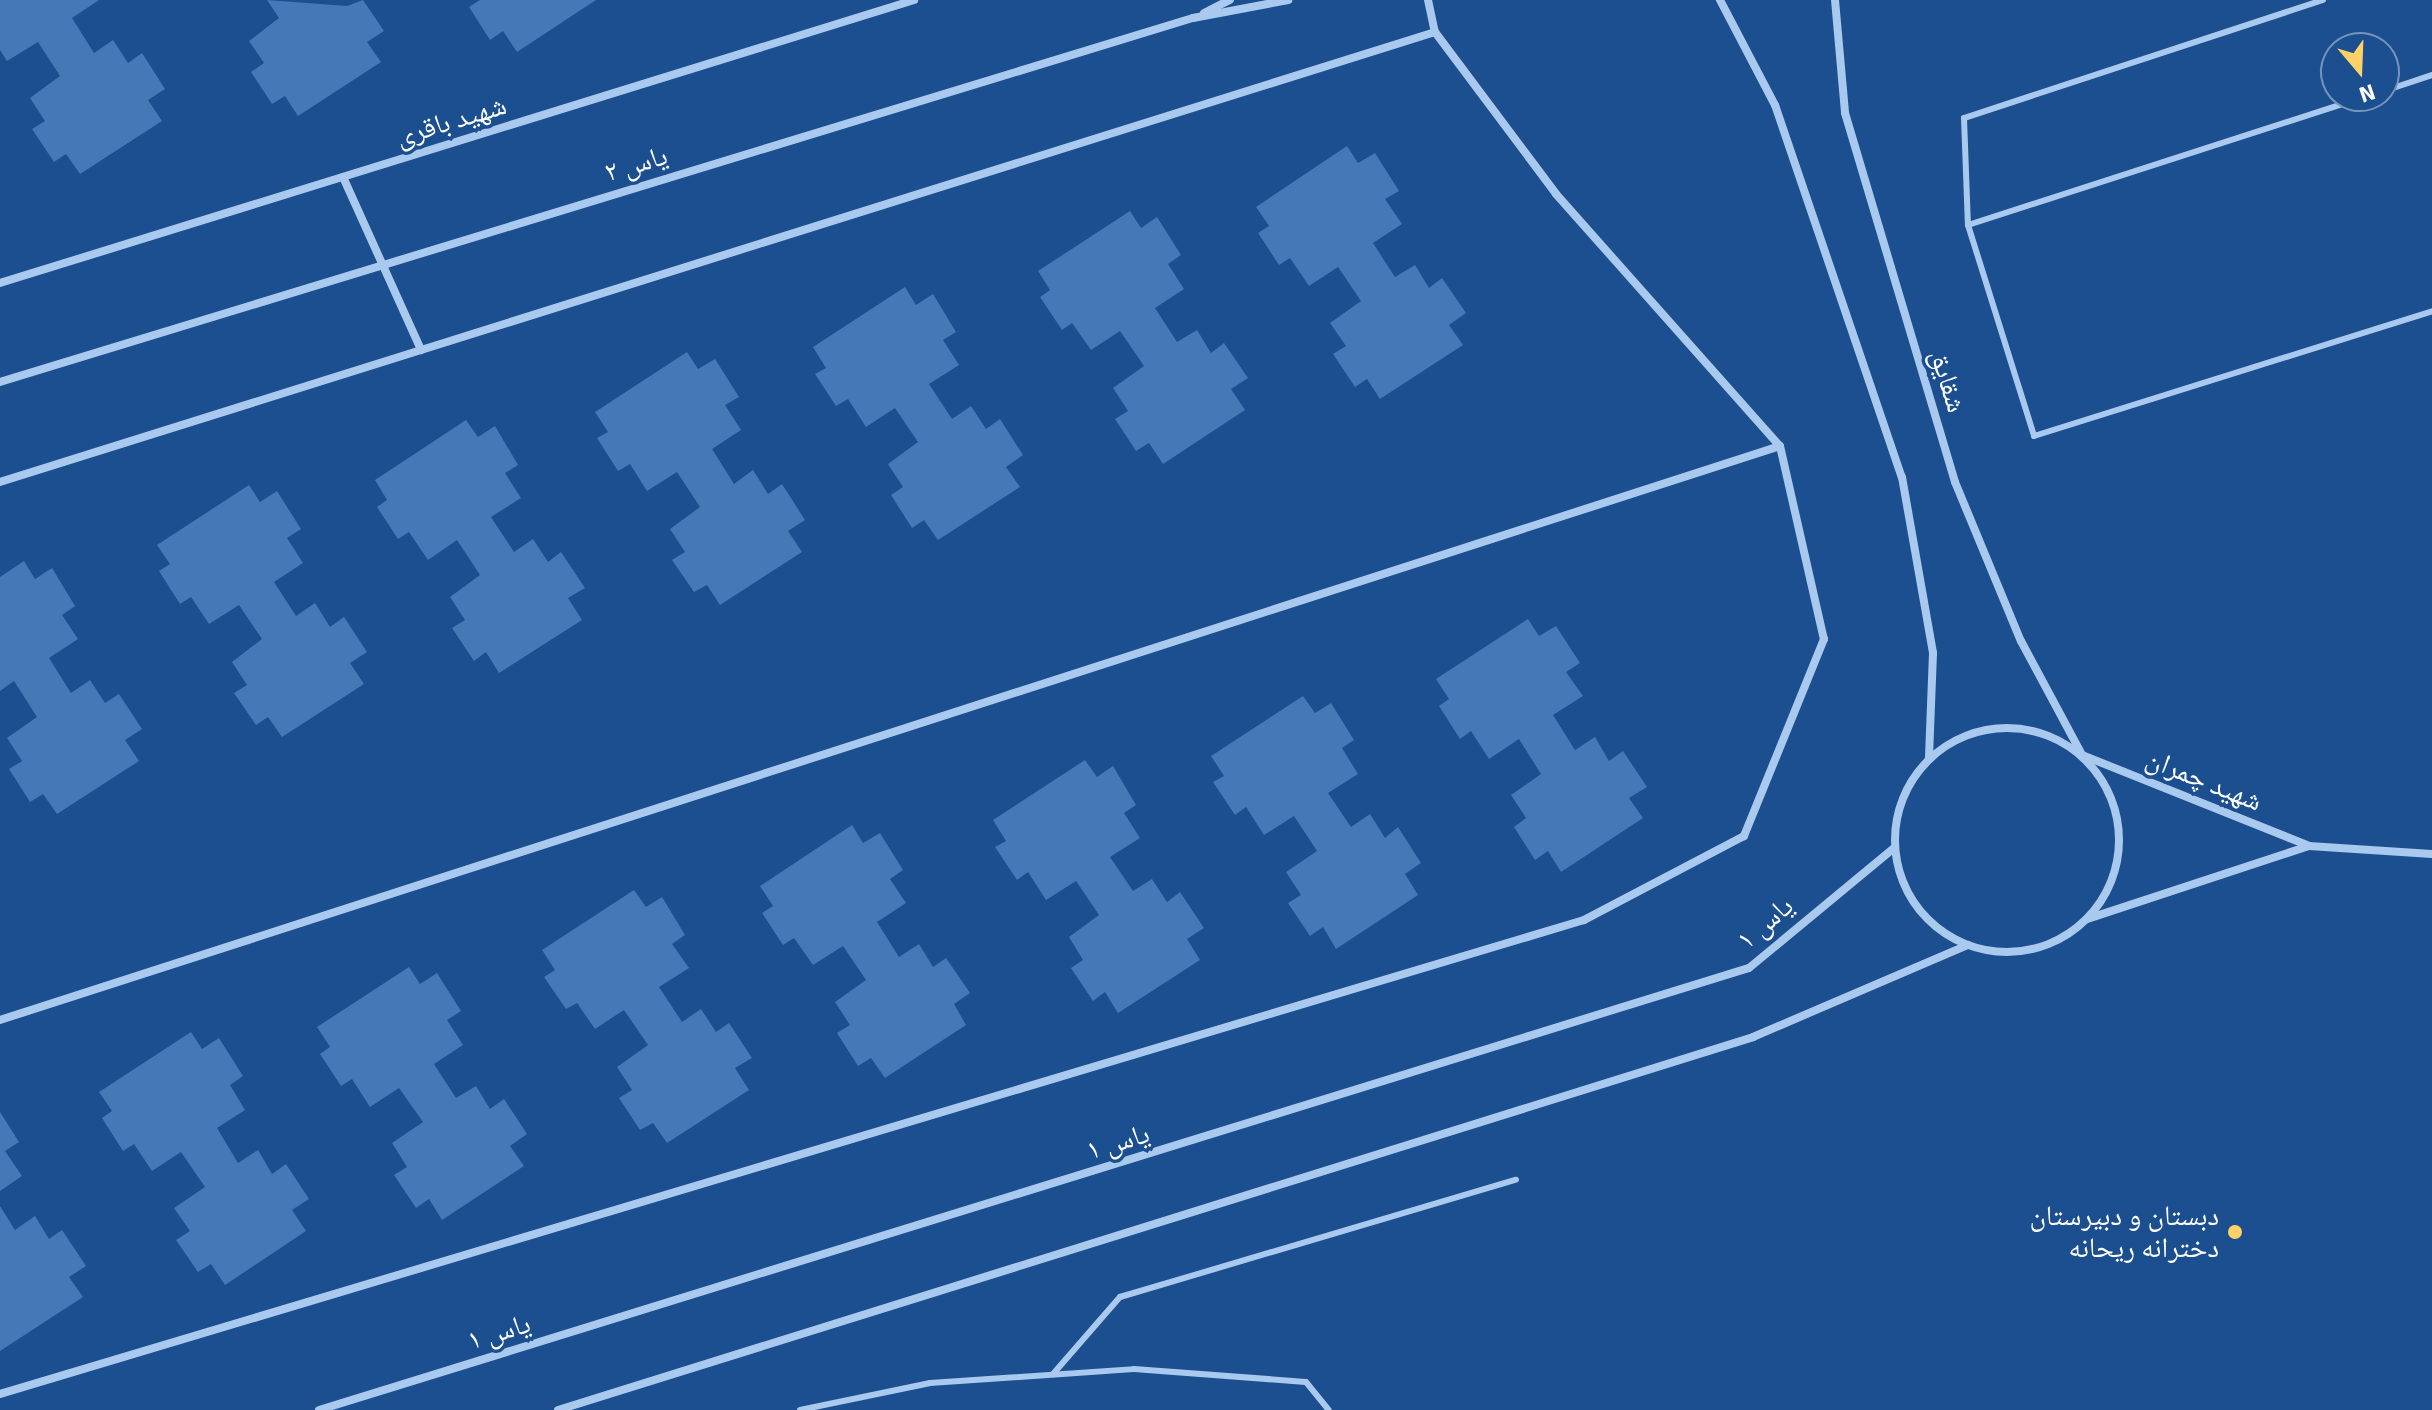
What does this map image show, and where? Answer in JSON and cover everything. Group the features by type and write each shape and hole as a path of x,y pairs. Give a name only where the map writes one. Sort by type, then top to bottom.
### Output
{"street":[{"name":"شهید باقری","path":"0,283 914,0"},
{"path":"1193,18 1230,0"},
{"name":"یاس ۲","path":"0,382 1193,18 1288,0"},
{"path":"0,1394 1584,920 1744,836 1824,639 1780,446 1556,194 1435,32 1428,0"},
{"path":"1720,0 1775,105 1902,477 1933,653 1929,759"},
{"name":"شقایق","path":"1835,0 1845,113 1955,482 2021,641 2082,755"},
{"path":"0,482 1435,32"},
{"path":"343,177 421,350"},
{"path":"0,1020 1780,446"},
{"path":"558,1410 1753,1037 1968,945 2031,949 2087,919 2108,889 2119,854 2118,818 2105,783 2082,755 2054,737 1988,729 1929,759 1905,795 1894,848 1917,908 1968,945"},
{"name":"شهید چمران","path":"2082,755 2309,846 2432,854"},
{"name":"شهید چمران","path":"2087,919 2309,846"},
{"name":"یاس ۱","path":"319,1410 1749,968 1894,848"}],"lane":[{"path":"2323,0 1964,118 1968,225 2034,436 2432,311"},
{"path":"2400,86 2432,75"},
{"path":"1968,225 2320,111"},
{"path":"1053,1374 1120,1297 1516,1180"},
{"path":"800,1410 930,1383 1134,1369 1306,1382 1329,1410"}],"building":[{"path":"0,0 99,0 72,18 94,53 113,40 128,63 142,53 165,89 148,100 162,121 80,174 66,154 54,162 32,129 45,121 30,98 60,76 38,42 7,61 0,50"},
{"path":"267,0 347,6 363,0 384,31 367,42 381,62 298,116 285,96 272,104 251,72 264,63 249,41 279,18"},
{"path":"480,0 596,0 517,52 503,31 490,40 469,7"},
{"path":"1347,146 1358,163 1375,153 1399,191 1385,199 1402,224 1373,243 1395,277 1415,265 1429,288 1442,278 1466,313 1449,325 1463,345 1380,399 1367,379 1355,387 1333,354 1346,346 1330,323 1361,301 1338,267 1309,286 1290,258 1279,265 1258,233 1269,226 1256,207"},
{"path":"1130,211 1141,228 1157,217 1181,255 1168,264 1184,289 1155,308 1177,342 1197,330 1211,353 1224,343 1248,378 1231,389 1245,410 1163,464 1149,443 1136,451 1115,419 1128,411 1113,388 1144,366 1120,331 1091,350 1072,323 1062,330 1040,297 1050,290 1038,271"},
{"path":"905,287 916,305 933,294 956,332 943,340 959,365 929,384 952,419 971,406 986,429 1000,419 1023,455 1006,467 1020,487 938,540 924,520 912,528 891,495 903,487 888,464 918,442 895,408 866,427 848,399 836,406 815,374 826,368 813,347"},
{"path":"687,352 698,369 715,359 739,397 725,405 741,430 712,449 734,484 753,470 768,494 782,484 805,520 788,531 802,552 720,605 707,585 694,592 672,560 685,552 670,529 700,507 677,472 647,491 630,464 618,471 597,438 608,432 595,412"},
{"path":"466,420 478,437 495,426 518,465 505,473 521,498 491,517 514,552 533,539 548,562 561,552 585,588 568,598 582,620 499,673 486,652 474,661 452,628 465,620 450,597 480,575 457,540 428,560 409,532 398,539 377,507 387,500 375,480"},
{"path":"249,485 260,502 277,491 301,529 287,538 303,563 274,582 296,616 315,603 330,627 344,617 367,652 350,663 364,684 282,737 268,717 256,725 234,693 247,685 232,662 262,639 239,605 209,624 191,597 180,604 159,571 170,564 157,545"},
{"path":"24,561 35,579 52,568 75,606 62,615 78,639 49,658 71,693 90,680 105,703 119,694 142,729 125,740 139,761 57,814 43,794 30,802 9,769 22,761 7,738 37,717 14,681 0,691 0,577"},
{"path":"1528,619 1539,636 1556,626 1580,663 1566,672 1583,696 1553,715 1575,750 1595,737 1609,761 1623,751 1647,787 1629,798 1643,818 1561,872 1548,851 1535,860 1514,827 1526,818 1511,795 1541,774 1519,739 1489,759 1471,731 1460,739 1439,706 1449,699 1436,679"},
{"path":"1303,696 1315,713 1331,703 1354,740 1342,748 1358,774 1328,793 1351,827 1370,814 1385,838 1398,827 1421,863 1405,874 1418,895 1336,949 1323,927 1310,936 1288,903 1301,895 1286,872 1317,851 1294,816 1264,835 1246,807 1235,815 1213,782 1224,776 1211,756"},
{"path":"1085,760 1097,777 1113,766 1136,805 1124,813 1140,838 1110,857 1133,891 1152,879 1167,902 1180,892 1204,928 1187,939 1200,960 1118,1013 1105,992 1093,1001 1071,968 1083,960 1069,937 1099,915 1076,881 1046,900 1028,872 1017,880 995,847 1006,841 993,820"},
{"path":"852,825 863,843 880,833 903,870 890,879 906,903 877,922 899,957 919,944 933,967 946,958 970,993 954,1004 966,1025 885,1078 871,1058 858,1066 837,1033 850,1025 835,1002 866,980 843,946 813,965 794,938 783,945 762,913 773,906 760,886"},
{"path":"634,890 646,907 662,897 685,935 672,944 689,968 659,987 682,1022 701,1009 716,1032 729,1023 752,1058 735,1068 749,1090 667,1143 653,1123 640,1130 619,1098 632,1090 617,1067 648,1045 624,1010 595,1029 577,1003 566,1009 544,977 555,970 542,950"},
{"path":"409,967 420,984 437,973 461,1011 447,1020 463,1045 434,1064 456,1098 476,1086 490,1109 504,1099 527,1134 510,1146 524,1166 442,1220 429,1199 416,1208 394,1175 407,1167 392,1143 423,1122 399,1088 370,1107 352,1079 341,1086 320,1054 330,1047 317,1027"},
{"path":"191,1032 202,1049 219,1038 243,1076 230,1085 245,1110 217,1128 238,1163 258,1150 272,1174 286,1164 309,1199 292,1210 306,1231 225,1285 211,1264 198,1272 176,1240 190,1231 174,1208 205,1187 181,1152 152,1171 134,1144 123,1151 102,1118 112,1111 99,1092"},
{"path":"0,1112 19,1142 5,1151 22,1176 0,1191"},
{"path":"0,1206 15,1230 35,1216 49,1239 62,1230 86,1266 69,1277 83,1297 0,1351"}],"place":[{"name":"دبستان و دبیرستان دخترانه ریحانه","path":"2235,1232"}]}
